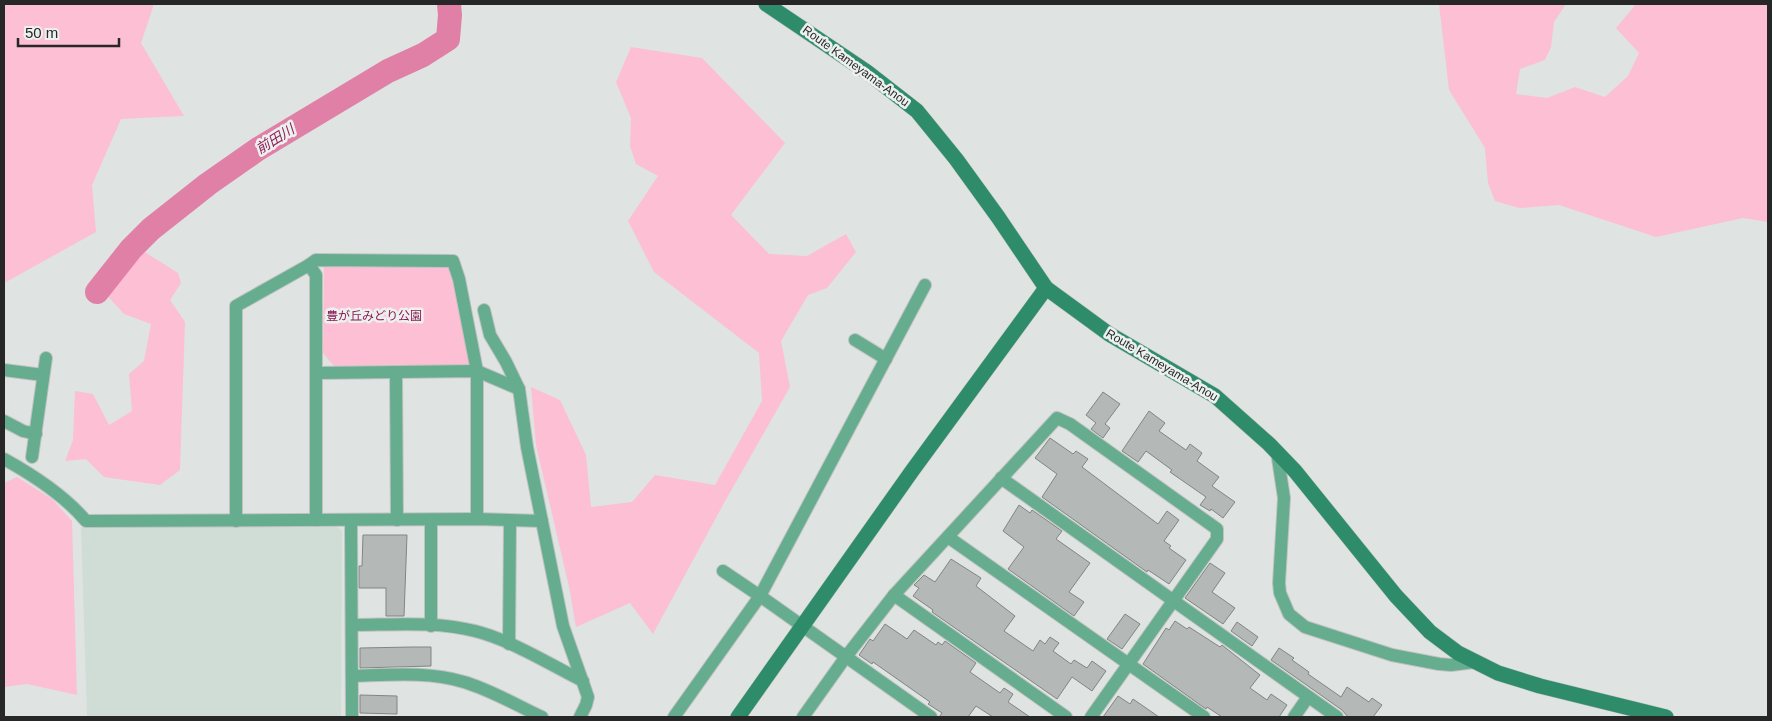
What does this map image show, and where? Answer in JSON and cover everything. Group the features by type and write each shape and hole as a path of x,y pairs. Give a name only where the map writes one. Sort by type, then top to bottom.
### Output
{"main road":[{"name":"Route Kameyama-Anou","path":"766,4 867,72 917,111 956,159 1046,288 1109,334 1215,396 1229,407 1295,471 1396,596 1430,632 1458,653 1498,673 1540,686 1666,717"},
{"path":"738,717 912,470 1046,288"}],"street":[{"path":"236,521 236,306 316,260 453,261 477,371 477,519"},
{"path":"308,265 316,274 316,520"},
{"path":"674,717 760,596 925,285"},
{"path":"484,310 490,335 519,389 527,447 562,626 588,697 580,717"},
{"path":"855,340 886,359"},
{"path":"32,457 46,358"},
{"path":"4,370 43,375"},
{"path":"317,373 477,371 519,389"},
{"path":"396,372 398,520"},
{"path":"803,717 845,658 894,595 1057,418 1070,424 1217,529 1217,539 1091,717"},
{"path":"4,421 23,431 36,434"},
{"path":"1277,452 1284,498 1279,583 1280,594 1289,614 1305,627 1392,655 1439,664 1475,662"},
{"path":"4,459 28,472 74,507 86,521 130,519 236,521 477,519 542,521"},
{"path":"1001,478 1337,717"},
{"path":"351,520 352,717"},
{"path":"431,520 432,626"},
{"path":"509,644 510,520"},
{"path":"948,537 1204,717"},
{"path":"723,570 931,717"},
{"path":"894,595 1066,717"},
{"path":"352,625 432,626 474,631 494,637 583,681"},
{"path":"352,676 426,676 450,678 486,690 542,717"},
{"path":"1294,717 1308,697"}],"shaded area":[{"path":"81,527 337,527 342,531 341,717 87,717"}],"green space":[{"path":"4,4 154,4 141,43 184,116 121,119 92,185 96,232 6,282 4,280"},
{"path":"1439,4 1566,4 1554,22 1551,47 1545,60 1520,69 1516,94 1547,98 1575,87 1605,97 1628,76 1639,53 1616,28 1636,4 1768,4 1768,222 1743,218 1656,237 1559,205 1519,208 1495,201 1488,183 1485,148 1449,90"},
{"path":"631,47 702,58 785,143 731,215 769,254 807,256 846,234 856,252 827,288 808,295 781,341 790,387 653,634 630,603 576,627 569,587 536,445 531,387 560,400 586,455 591,507 632,502 655,475 715,485 762,401 759,353 654,272 628,221 658,176 636,164 630,146 631,118 616,82"},
{"path":"140,249 178,273 181,283 170,300 185,322 180,470 160,485 104,477 86,459 65,461 73,440 75,391 93,394 109,425 132,411 129,374 144,361 151,324 124,314 104,292"},
{"name":"豊が丘みどり公園","path":"324,264 451,266 471,365 334,366 323,353"},
{"path":"17,477 52,499 72,521 77,695 27,684 4,687 4,483"}],"building":[{"path":"1103,392 1120,404 1105,424 1110,428 1103,438 1091,429 1096,423 1086,415"},
{"path":"1149,411 1165,423 1159,431 1186,450 1190,444 1202,453 1197,461 1219,477 1212,486 1235,502 1223,518 1211,509 1210,511 1200,505 1206,497 1170,472 1172,470 1146,451 1138,462 1122,451"},
{"path":"1050,438 1073,454 1076,451 1088,459 1082,467 1158,524 1167,511 1179,520 1164,541 1171,546 1169,548 1186,560 1169,584 1148,570 1147,572 1042,497 1057,474 1035,458"},
{"path":"1019,505 1030,513 1032,510 1062,531 1056,539 1090,563 1069,592 1084,602 1074,616 1008,569 1024,547 1003,531"},
{"path":"363,535 407,535 404,616 386,616 386,588 359,588 359,566 362,566"},
{"path":"951,559 981,578 976,586 1015,616 1004,631 1033,651 1040,640 1045,644 1050,637 1059,643 1053,651 1071,664 1074,660 1087,668 1092,661 1106,671 1092,691 1072,677 1057,699 932,612 933,610 913,596 919,588 914,585 924,575 935,582"},
{"path":"1210,563 1225,573 1212,592 1235,608 1223,624 1185,598"},
{"path":"1125,614 1140,624 1122,649 1107,639"},
{"path":"1175,621 1187,629 1189,627 1220,647 1222,645 1260,675 1250,688 1267,700 1271,694 1287,705 1279,717 1222,717 1207,707 1206,709 1143,664 1166,628 1169,630"},
{"path":"1237,622 1258,637 1252,646 1231,631"},
{"path":"885,624 907,639 914,630 936,645 938,642 942,645 945,641 976,663 970,672 1000,693 1004,688 1013,694 1008,702 1030,717 993,717 976,706 968,717 939,717 942,713 928,704 930,702 873,662 872,664 859,655 870,639 873,641"},
{"path":"431,647 431,666 360,668 360,648"},
{"path":"1279,648 1294,658 1292,660 1309,672 1308,674 1341,697 1347,687 1369,702 1372,698 1382,705 1373,717 1348,717 1342,710 1271,660"},
{"path":"360,695 397,696 397,714 360,713"},
{"path":"1118,696 1130,704 1133,699 1159,717 1103,717"}],"waterway":[{"name":"前田川","path":"97,292 131,249 151,229 208,184 258,149 388,71 423,55 448,39 449,4"}]}
